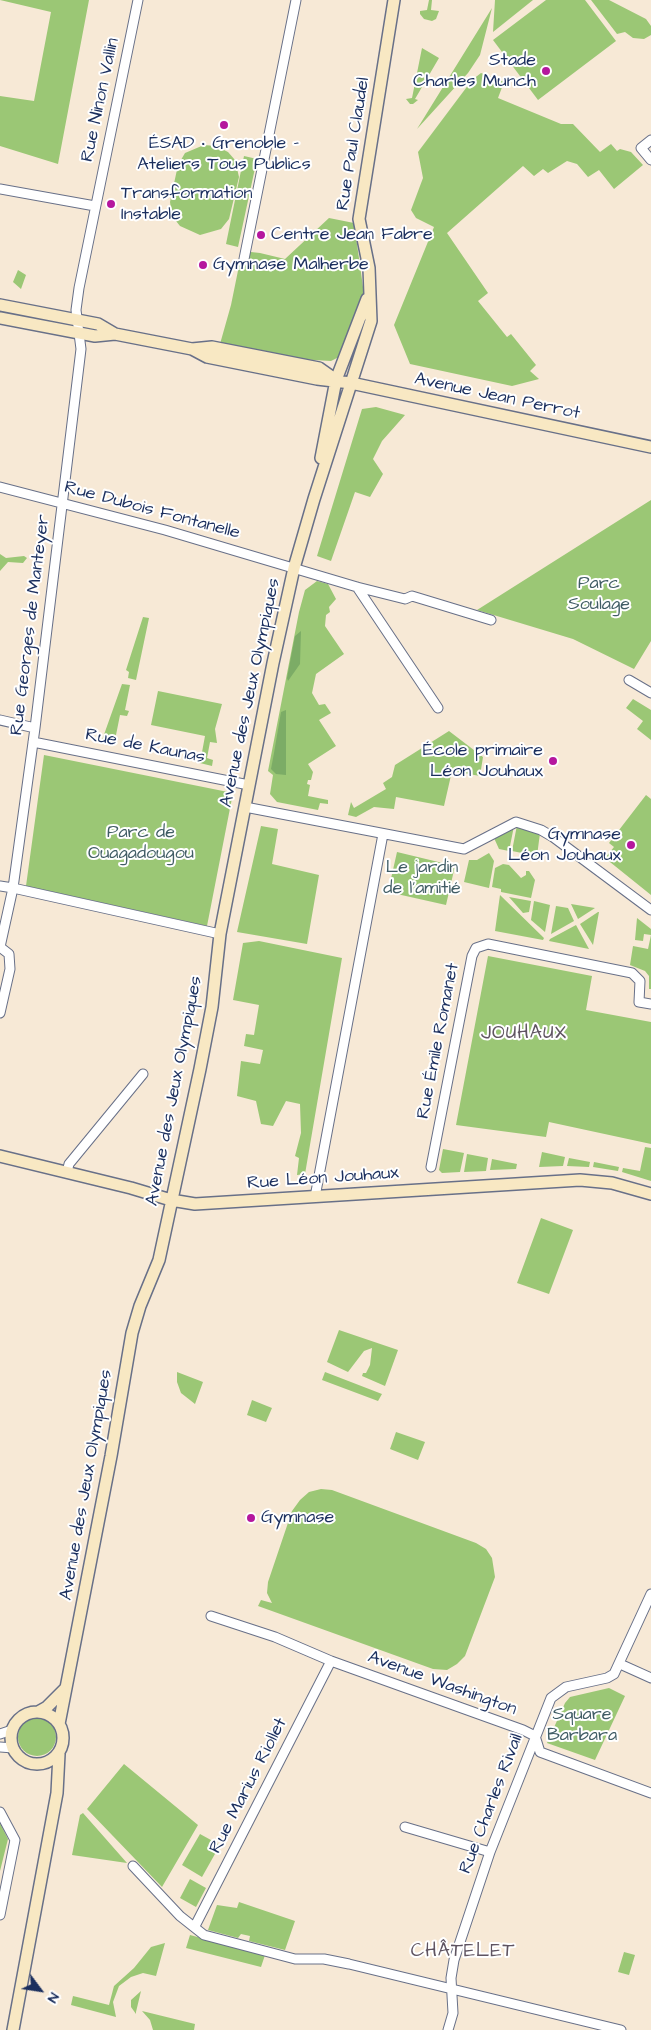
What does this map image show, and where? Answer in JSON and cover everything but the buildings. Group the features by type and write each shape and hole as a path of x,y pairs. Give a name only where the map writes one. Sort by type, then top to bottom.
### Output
{"main road":[{"name":"Rue Paul Claudel","path":"352,383 371,321 369,268 359,218 394,0"},
{"name":"Rue Paul Claudel","path":"336,380 369,292"},
{"name":"Avenue Jean Perrot","path":"0,305 98,324 115,334"},
{"name":"Avenue Jean Perrot","path":"0,318 95,336 115,334 192,349 207,357 310,378 352,383 651,447"},
{"name":"Avenue des Jeux Olympiques","path":"314,499 336,380"},
{"name":"Avenue des Jeux Olympiques","path":"60,1724 99,1522 132,1332 140,1306 159,1260 212,1007 220,934 272,663 294,568 314,499 352,383"},
{"name":"Rue Léon Jouhaux","path":"0,1156 171,1200 204,1204 580,1180 612,1183 651,1194"},
{"path":"59,1754 54,1759 39,1764 24,1761 13,1748 12,1730 22,1717 47,1707 66,1688"},
{"path":"13,2030 57,1785 59,1754 64,1739 60,1724 54,1718 38,1712"},
{"path":"39,1764 57,1785"}],"street":[{"name":"Rue Ninon Vallin","path":"77,320 79,288 138,0"},
{"path":"244,259 296,0"},
{"path":"651,140 641,148 651,160"},
{"path":"0,189 95,206"},
{"name":"Rue Georges de Manteyer","path":"0,947 13,888 35,728 81,349 77,320"},
{"name":"Rue Dubois Fontanelle","path":"0,487 357,587 405,599 412,596 491,620"},
{"path":"357,587 438,708"},
{"path":"629,680 651,693"},
{"path":"0,720 35,728"},
{"name":"Rue de Kaunas","path":"33,742 249,785"},
{"path":"245,807 464,849 516,822 547,834 651,910"},
{"path":"315,1197 383,834"},
{"path":"0,886 220,934"},
{"name":"Rue Émile Romanet","path":"431,1167 471,963 476,948 488,944 632,972 640,982 639,1002 651,1004"},
{"path":"0,947 9,954 10,969 0,1013"},
{"path":"68,1172 70,1164 143,1074"},
{"name":"Rue Charles Rivail","path":"448,2030 453,2013 451,1978 454,1960 490,1852 551,1698 558,1690 607,1678 614,1674 651,1594"},
{"name":"Avenue Washington","path":"211,1616 275,1637 331,1661 535,1736"},
{"name":"Rue Marius Riollet","path":"195,1926 331,1661"},
{"path":"620,1664 651,1678"},
{"path":"0,1734 12,1730"},
{"path":"535,1736 540,1752 651,1792"},
{"path":"0,1747 13,1748"},
{"path":"0,1812 15,1840 0,1915"},
{"path":"405,1827 490,1852"},
{"path":"133,1866 180,1916 204,1935 295,1959 324,1959 349,1964 620,2030"}],"green space":[{"path":"0,0 89,0 58,164 0,146 0,96 34,101 51,12"},
{"path":"429,0 432,0 431,10 439,11 436,19 432,21 424,19 420,14 420,11 427,10"},
{"path":"495,0 533,0 493,32"},
{"name":"Stade Charles Munch","path":"546,0 585,0 616,41 538,100 493,40"},
{"path":"591,0 609,0 646,19 651,26 651,35 644,39 633,38 625,32 617,34"},
{"path":"492,8 480,55 468,73 417,129"},
{"path":"422,48 439,58 415,99 418,100 410,104 406,99 412,98"},
{"path":"481,73 504,82 498,98 561,124 573,124 600,152 611,144 617,151 620,149 631,152 643,165 614,189 599,170 588,177 577,164 567,161 548,173 543,169 534,176 523,166 447,233 488,293 478,301 507,337 511,334 536,365 530,371 539,379 512,386 410,364 394,325 434,227 416,218 411,210 423,178 418,152 472,80"},
{"path":"204,145 216,146 228,152 235,160 239,177 229,219 221,229 200,235 180,226 172,216 170,202 178,165 185,153"},
{"path":"244,156 257,159 238,247 226,244"},
{"path":"329,218 354,223 363,287 363,296 346,347 339,357 331,361 297,359 220,344 231,305 242,251 285,259"},
{"path":"18,270 26,275 21,289 13,282"},
{"path":"376,407 405,415 382,441 373,459 383,474 370,497 355,492 331,561 317,556 362,409"},
{"name":"Parc Soulage","path":"651,500 651,641 634,669 573,639 477,610"},
{"path":"0,554 6,558 24,556 27,558 23,563 8,562 0,571"},
{"path":"317,581 328,584 336,599 329,607 330,612 326,615 325,626 344,654 316,674 312,693 319,705 325,704 331,713 319,720 336,746 308,764 313,772 311,780 308,780 307,784 310,785 308,796 328,800 328,804 320,803 318,810 277,802 270,794 273,775 268,771 299,612 305,590"},
{"path":"143,617 149,618 136,680 128,678 129,672 126,670"},
{"path":"301,631 300,664 288,681 295,636"},
{"path":"122,684 130,685 125,710 129,711 127,716 120,715 114,745 101,743"},
{"path":"158,691 222,704 215,729 217,743 210,742 207,758 213,760 212,766 200,763 205,736 151,725"},
{"path":"633,699 651,710 651,740 637,729 643,721 626,708"},
{"path":"286,710 286,775 276,774 271,769 281,712"},
{"path":"449,731 483,757 480,776 452,771 444,806 396,797 394,809 374,807 356,817 348,815 351,802 354,808 386,789 383,783 392,777 395,765"},
{"name":"Parc de Ouagadougou","path":"44,755 233,793 207,926 26,886"},
{"name":"Gymnase Léon Jouhaux","path":"646,795 651,799 651,895 605,858 614,847 609,843"},
{"path":"517,825 540,833 537,856 512,851"},
{"path":"261,826 278,829 272,864 319,875 307,944 237,932"},
{"path":"514,826 509,851 499,849 494,838"},
{"name":"Le jardin de l'amitié","path":"397,852 455,866 446,905 388,892"},
{"path":"489,853 494,861 489,888 464,882 469,860 477,860"},
{"path":"503,864 509,865 521,878 526,875 526,871 529,871 535,880 531,898 501,892 501,889 492,887 495,868"},
{"path":"500,895 544,938 543,940 495,931"},
{"path":"509,897 531,901 529,912 523,913"},
{"path":"534,901 550,905 545,932 531,920"},
{"path":"571,904 595,908 578,919"},
{"path":"556,906 568,908 574,921 551,934"},
{"path":"599,912 593,945 580,924"},
{"path":"637,918 651,929 651,935 644,934 643,941 635,940"},
{"path":"576,925 589,949 549,941 550,939"},
{"path":"651,935 651,989 649,989 649,976 645,971 630,965 633,946 648,949"},
{"path":"259,941 342,958 305,1174 297,1175 299,1158 295,1156 301,1133 300,1104 286,1101 273,1126 261,1124 256,1101 237,1096 241,1061 260,1064 263,1050 244,1046 246,1034 254,1035 259,1005 233,1000 243,943"},
{"path":"488,956 592,976 586,1010 651,1022 651,1144 549,1122 546,1137 456,1125"},
{"path":"645,1147 651,1148 651,1181 622,1172 623,1168 640,1171"},
{"path":"443,1149 464,1153 460,1172 442,1173 439,1170"},
{"path":"542,1152 565,1157 563,1166 539,1167"},
{"path":"467,1154 488,1158 486,1171 464,1172"},
{"path":"569,1158 590,1162 589,1167 567,1166"},
{"path":"492,1159 517,1164 516,1169 490,1170"},
{"path":"594,1162 619,1167 618,1171 593,1167"},
{"path":"541,1218 573,1230 549,1294 517,1283"},
{"path":"339,1330 398,1350 385,1386 362,1376 370,1365 372,1348 364,1351 348,1372 327,1362"},
{"path":"177,1372 203,1382 195,1404 181,1393 177,1382"},
{"path":"325,1372 382,1394 378,1401 322,1380"},
{"path":"252,1400 272,1408 266,1422 247,1415"},
{"path":"396,1432 425,1442 418,1460 390,1449"},
{"path":"321,1489 332,1490 476,1543 486,1549 492,1558 495,1577 465,1656 457,1664 447,1670 433,1669 258,1606 261,1600 272,1603 267,1593 268,1582 292,1511 309,1492"},
{"name":"Square Barbara","path":"609,1688 625,1696 595,1760 547,1743 565,1703 570,1697"},
{"path":"37,1718 50,1724 56,1737 50,1750 37,1756 24,1750 18,1737 24,1724"},
{"path":"124,1764 198,1825 162,1887 87,1809"},
{"path":"83,1813 127,1863 72,1855 80,1815"},
{"path":"0,1823 8,1839 0,1871"},
{"path":"200,1834 220,1845 202,1877 182,1865"},
{"path":"190,1879 206,1888 196,1907 180,1898"},
{"path":"239,1902 295,1921 285,1950 249,1941 250,1936 241,1934 238,1938 208,1930 217,1905 237,1908"},
{"path":"190,1935 265,1955 261,1967 186,1948"},
{"path":"165,1943 156,1976 143,1973 131,1977 119,1986 113,2002 116,2017 71,2005 73,1996 109,2005 114,1986 134,1968 151,1947"},
{"path":"624,1952 635,1955 629,1975 618,1972"},
{"path":"141,1991 136,2014 131,2007 131,2000"},
{"path":"142,2011 195,2024 194,2030 153,2030 150,2020"}],"place":[{"name":"Stade Charles Munch","path":"546,71"},
{"name":"ÉSAD • Grenoble - Ateliers Tous Publics","path":"224,125"},
{"name":"Transformation Instable","path":"111,204"},
{"name":"Centre Jean Fabre","path":"261,235"},
{"name":"Gymnase Malherbe","path":"203,265"},
{"name":"École primaire Léon Jouhaux","path":"553,761"},
{"name":"Gymnase Léon Jouhaux","path":"631,845"},
{"name":"Gymnase","path":"251,1518"}],"district":[{"name":"JOUHAUX","path":"524,1034"},
{"name":"CHÂTELET","path":"463,1952"}]}
